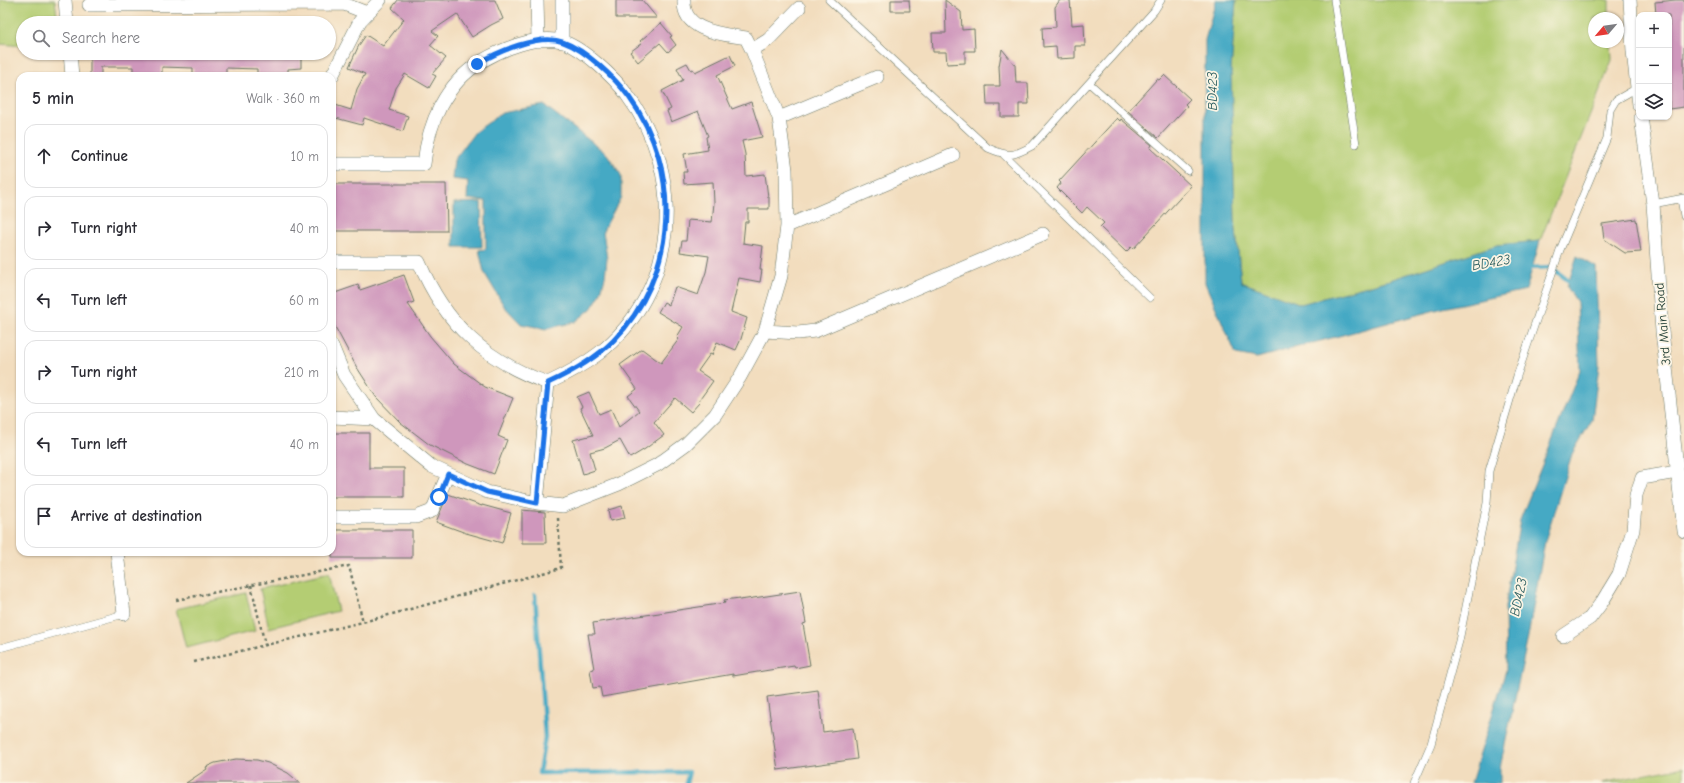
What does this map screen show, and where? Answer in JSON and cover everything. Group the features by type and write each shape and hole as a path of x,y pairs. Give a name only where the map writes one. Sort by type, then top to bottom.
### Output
{"street":[{"path":"65,0 66,16"},
{"path":"334,72 360,21 380,0"},
{"path":"537,0 538,41"},
{"path":"562,0 562,42"},
{"path":"336,356 344,375 374,419 431,466 487,492 537,503 563,506 657,465 686,444 714,415 740,377 765,331 781,276 787,226 786,170 779,118 752,50 746,38 700,28 690,20 684,5 684,0"},
{"path":"1630,0 1637,84"},
{"path":"89,5 344,4 367,13"},
{"path":"752,50 768,40 799,8"},
{"path":"336,164 424,164 425,147 435,115 443,100 464,75 491,56 522,44 550,40 562,42 580,51 610,76 635,106 646,123 654,141 664,179 667,218 665,237 655,275 637,310 613,341 598,354 582,365 548,383 505,365 478,346 463,332 437,300 419,262 336,262"},
{"path":"71,60 72,72"},
{"path":"779,118 877,77"},
{"name":"3rd Main Road","path":"1641,120 1653,204 1662,331 1684,531"},
{"path":"787,226 953,155"},
{"path":"765,331 798,333 815,331 1043,234"},
{"path":"537,503 548,383"},
{"path":"336,417 374,419"},
{"path":"1562,636 1590,618 1602,602 1619,574 1633,530 1636,495 1642,478 1677,472"},
{"path":"336,517 416,517 432,512 448,474"},
{"path":"117,556 124,614"}],"lane":[{"path":"830,0 988,148 1004,155 1150,298"},
{"path":"1004,155 1017,154 1032,146 1154,11 1161,0"},
{"path":"1334,0 1356,144"},
{"path":"1089,83 1188,171"},
{"path":"1414,783 1431,744 1459,641 1487,503 1489,471 1517,376 1560,250 1606,138 1610,110 1616,100 1636,89"},
{"path":"1653,204 1682,198 1684,216"},
{"path":"0,648 124,614"}],"path":[{"path":"194,662 363,622 561,568 558,506"},
{"path":"176,600 349,566 363,622"},
{"path":"251,585 265,645"}],"green space":[{"path":"0,0 55,0 57,16 16,16 16,45 0,44"},
{"path":"1236,0 1609,0 1609,12 1588,12 1588,48 1611,48 1612,60 1540,241 1497,245 1390,280 1301,304 1241,282 1235,220 1231,71"},
{"path":"329,573 338,611 269,628 260,589"},
{"path":"246,593 255,631 186,648 176,609"},
{"path":"1684,767 1684,783 1602,783"}],"water":[{"path":"1216,0 1236,0 1231,71 1235,220 1241,282 1301,304 1390,280 1497,245 1540,241 1526,290 1443,308 1257,358 1236,354 1205,283 1205,40"},
{"path":"544,105 607,154 621,175 621,197 603,231 607,259 605,277 600,295 591,309 575,322 546,329 521,324 504,306 484,272 479,250 486,249 486,201 467,199 468,181 452,179 454,160 475,132 502,113"},
{"path":"481,202 482,247 454,247 454,203"},
{"path":"1577,256 1596,267 1599,365 1592,420 1572,454 1545,541 1527,642 1500,768 1500,783 1471,783 1506,670 1505,607 1520,520 1580,370 1577,302 1567,287"}],"building":[{"path":"398,0 495,0 503,19 472,37 457,14 432,31 438,36 430,45 446,58 432,74 436,76 429,88 405,74 396,88 389,110 408,116 403,131 364,118 362,125 336,118 336,105 351,110 357,89 365,74 349,67 359,45 366,35 383,46 404,19 392,8"},
{"path":"616,0 642,0 657,18 616,18"},
{"path":"891,0 909,0 910,11 891,11"},
{"path":"945,0 961,12 962,30 974,29 975,51 965,51 965,63 947,64 946,52 933,52 932,33 946,33"},
{"path":"1060,0 1070,0 1072,25 1084,24 1085,46 1075,46 1075,58 1057,59 1056,46 1043,47 1042,28 1056,27 1055,7"},
{"path":"1684,0 1684,107 1672,109 1672,12 1656,12 1655,2"},
{"path":"661,23 672,36 670,37 676,45 668,52 660,43 638,62 630,52 642,43 640,41"},
{"path":"1002,49 1015,65 1016,83 1028,83 1029,104 1019,104 1019,117 1001,117 1001,105 987,105 986,86 1000,86 999,66"},
{"path":"730,55 735,66 717,75 732,109 751,102 762,137 742,141 745,154 746,176 765,174 769,197 769,209 748,209 748,222 745,222 743,243 763,246 760,282 739,278 731,312 747,318 741,339 736,350 717,342 712,355 710,354 698,371 713,381 698,402 699,403 691,412 675,398 654,422 664,435 630,458 620,440 605,448 590,452 595,470 583,474 573,440 593,435 580,408 582,407 577,397 589,392 599,414 611,409 619,427 639,411 628,396 637,389 620,365 642,349 661,363 679,339 677,337 683,327 658,312 664,302 669,305 675,287 698,295 706,272 709,256 680,252 682,241 686,241 688,220 712,222 714,203 713,182 684,184 683,172 687,172 684,154 708,150 706,137 708,136 698,111 671,122 667,111 671,109 662,91 683,80 677,68 687,63 691,70 693,69 695,72"},
{"path":"90,60 301,60 301,68 288,69 288,72 257,72 257,69 226,68 226,72 193,72 193,68 162,67 162,72 133,72 133,67 101,67 101,72 90,72"},
{"path":"1164,75 1190,99 1185,104 1187,106 1158,138 1128,111 1157,79 1159,80"},
{"path":"1117,118 1120,121 1121,119 1152,145 1150,148 1191,186 1133,249 1131,247 1126,252 1100,227 1104,223 1087,207 1082,213 1057,188 1061,183 1059,181"},
{"path":"336,184 446,184 447,231 336,231"},
{"path":"1636,219 1641,252 1625,253 1604,239 1602,224"},
{"path":"404,275 414,302 408,304 430,336 454,364 485,387 513,398 498,436 507,440 494,474 468,464 430,445 400,422 376,397 356,366 336,328 336,293 358,285 360,290"},
{"path":"336,433 369,433 369,468 404,468 404,497 336,497"},
{"path":"448,494 482,506 511,513 502,543 466,533 436,522"},
{"path":"622,506 625,518 610,521 608,510"},
{"path":"522,510 545,512 546,543 522,543"},
{"path":"336,530 412,530 412,558 332,558 332,556 336,556"},
{"path":"800,591 806,623 803,624 810,665 795,668 794,666 733,676 733,674 602,697 600,687 593,688 590,670 594,669 588,634 595,634 593,623 725,603 724,600 740,598 740,600"},
{"path":"818,690 823,732 853,728 857,759 778,770 767,697"},
{"path":"236,759 257,760 268,763 288,773 300,783 186,783 207,769 206,767 215,763"}],"waterway":[{"name":"BD423","path":"1528,268 1551,267 1574,285"},
{"path":"535,595 545,737 539,773 689,772 686,783"}],"route":[{"path":"439,497 448,474 487,492 537,503 548,383 566,375 598,354 613,341 626,326 647,293 655,275 661,257 667,218 667,198 660,159 646,123 624,90 596,63 580,51 562,42 550,40 522,44 506,49 477,64"}]}
